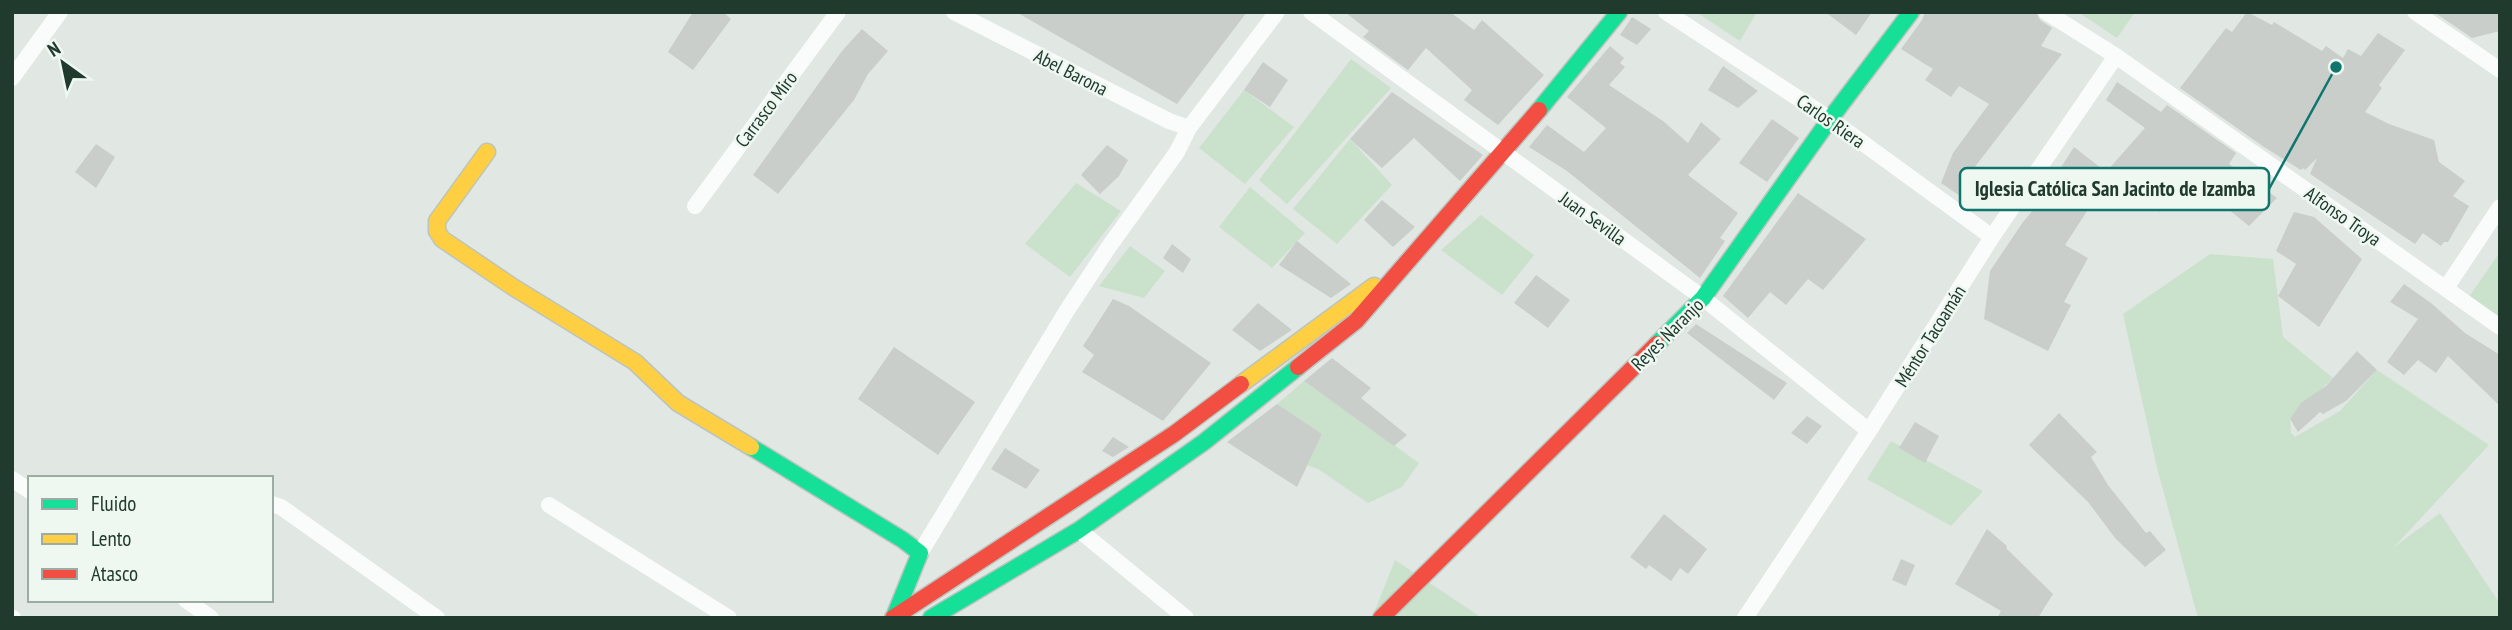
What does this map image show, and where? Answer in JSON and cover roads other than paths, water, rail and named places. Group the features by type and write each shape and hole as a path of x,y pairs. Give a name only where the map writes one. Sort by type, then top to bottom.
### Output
{"street":[{"path":"12,78 60,12"},
{"name":"Carrasco Miro","path":"695,205 838,12"},
{"name":"Abel Barona","path":"954,12 1169,121 1189,128"},
{"path":"894,617 920,553 1066,312 1177,152 1189,128 1277,12"},
{"name":"Juan Sevilla","path":"1311,12 1703,298 1870,431"},
{"path":"931,618 1079,530 1204,442 1356,321 1503,153 1619,12"},
{"name":"Carlos Riera","path":"1666,12 1830,119 1992,237"},
{"name":"Reyes Naranjo","path":"1381,618 1703,298 1830,119 1911,12"},
{"name":"Alfonso Troya","path":"2046,12 2116,56 2500,327"},
{"path":"2415,12 2500,69"},
{"name":"Méntor Tacoamán","path":"1745,618 1870,431 1992,237 2116,56"},
{"path":"487,152 437,220 437,231 442,239 513,287 635,362 678,402 920,553"},
{"path":"2446,288 2500,207"},
{"path":"894,617 1174,434 1405,264"},
{"path":"12,479 28,490"},
{"path":"273,505 281,507 437,618"},
{"path":"549,505 729,618"},
{"path":"1079,530 1186,618"},
{"path":"182,618 190,602"},
{"path":"192,602 211,618"}],"place":[{"name":"Iglesia Católica San Jacinto de Izamba","path":"2336,67"}]}
